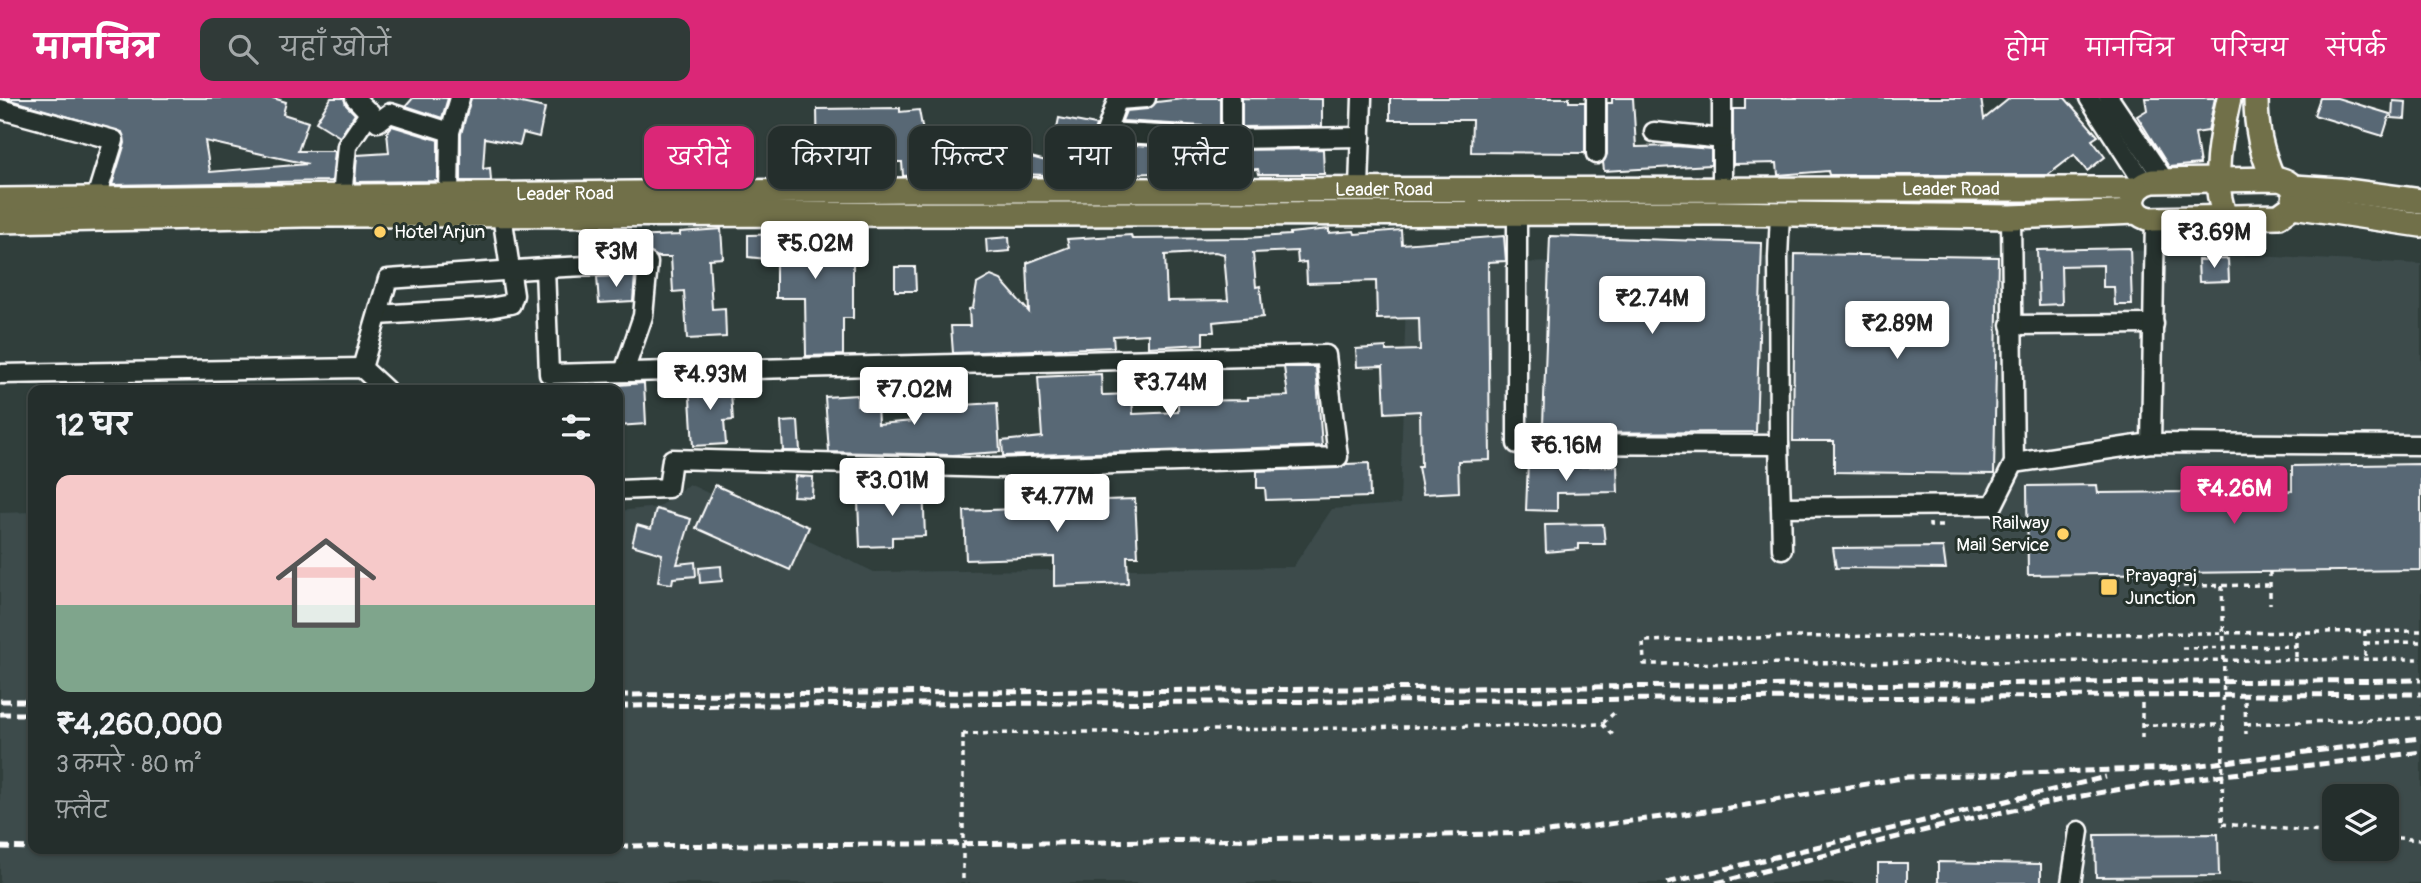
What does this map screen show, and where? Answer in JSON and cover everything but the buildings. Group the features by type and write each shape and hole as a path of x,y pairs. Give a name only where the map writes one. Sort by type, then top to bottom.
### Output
{"main road":[{"path":"2226,218 2221,206 2219,180 2230,98"},
{"path":"2256,98 2260,146 2287,191 2421,225"},
{"name":"Leader Road","path":"0,200 908,190 1954,191 2219,180 2287,191 2279,216 2226,218 1780,214 304,215 0,221"},
{"path":"2149,184 2174,191 2178,204 2178,211 2155,217 2134,196 2149,184"},
{"path":"2287,191 2339,190 2421,201"}],"street":[{"path":"355,98 379,122 390,113 450,132"},
{"path":"449,197 450,132 460,98"},
{"path":"1108,126 1118,99 1146,98"},
{"path":"1231,98 1231,126"},
{"path":"1359,189 1362,98"},
{"path":"1595,98 1597,154"},
{"path":"1722,98 1722,189"},
{"path":"2089,98 2149,184"},
{"path":"2109,98 2149,184"},
{"path":"0,109 114,141 96,198"},
{"path":"342,196 346,146 370,111"},
{"path":"1654,132 1723,139"},
{"path":"1252,139 1361,137"},
{"path":"1517,214 1517,444 1779,445"},
{"path":"1780,214 1779,445 1783,549"},
{"path":"378,315 489,308 512,304 514,295 502,215"},
{"path":"1781,507 1993,505 2014,463 2011,217"},
{"path":"2151,443 2155,217"},
{"path":"362,368 388,279 648,263 643,316 624,372"},
{"path":"545,268 549,374 1326,355 1338,457 996,468 672,459 668,488 623,491"},
{"path":"2011,324 2154,324"},
{"path":"0,374 362,368 381,385"},
{"path":"2014,463 2151,443 2421,445"},
{"path":"2071,883 2079,831"}],"path":[{"path":"2270,572 2270,604"},
{"path":"2173,573 2174,605"},
{"path":"2173,586 2270,585"},
{"path":"2222,586 2222,824 2322,832"},
{"path":"2365,631 2365,660"},
{"path":"2421,631 1643,641 1644,664 2421,659"},
{"path":"2296,632 2297,661"},
{"path":"2365,643 2421,642"},
{"path":"2182,648 2296,646"},
{"path":"2245,701 2246,734"},
{"path":"2141,703 2142,740"},
{"path":"963,883 963,734 1602,724 1615,712"},
{"path":"2246,724 2421,719"},
{"path":"1602,724 1615,737"},
{"path":"2142,725 2223,725"},
{"path":"2399,838 2421,840"}],"shaded area":[{"path":"2107,249 2421,264 2421,883 0,883 0,513 28,512 28,854 623,854 623,511 659,507 689,484 874,572 1293,567 1332,509 1400,504 1407,261 1517,263 1850,255 1970,257 2011,251"}],"railway":[{"path":"623,695 2421,680"},
{"path":"623,706 2421,694"},
{"path":"0,701 28,701"},
{"path":"0,714 28,714"},
{"path":"2168,769 2421,738"},
{"path":"1716,883 1958,822 2055,801 2183,780 2421,752"},
{"path":"623,846 1056,843 1541,833 1729,808 1907,777 2176,768"},
{"path":"1667,883 2106,777"},
{"path":"0,847 28,848"}],"place":[{"name":"Hotel Arjun","path":"380,232"},
{"name":"Railway Mail Service","path":"2063,534"},
{"name":"Prayagraj Junction","path":"2109,587"}]}
